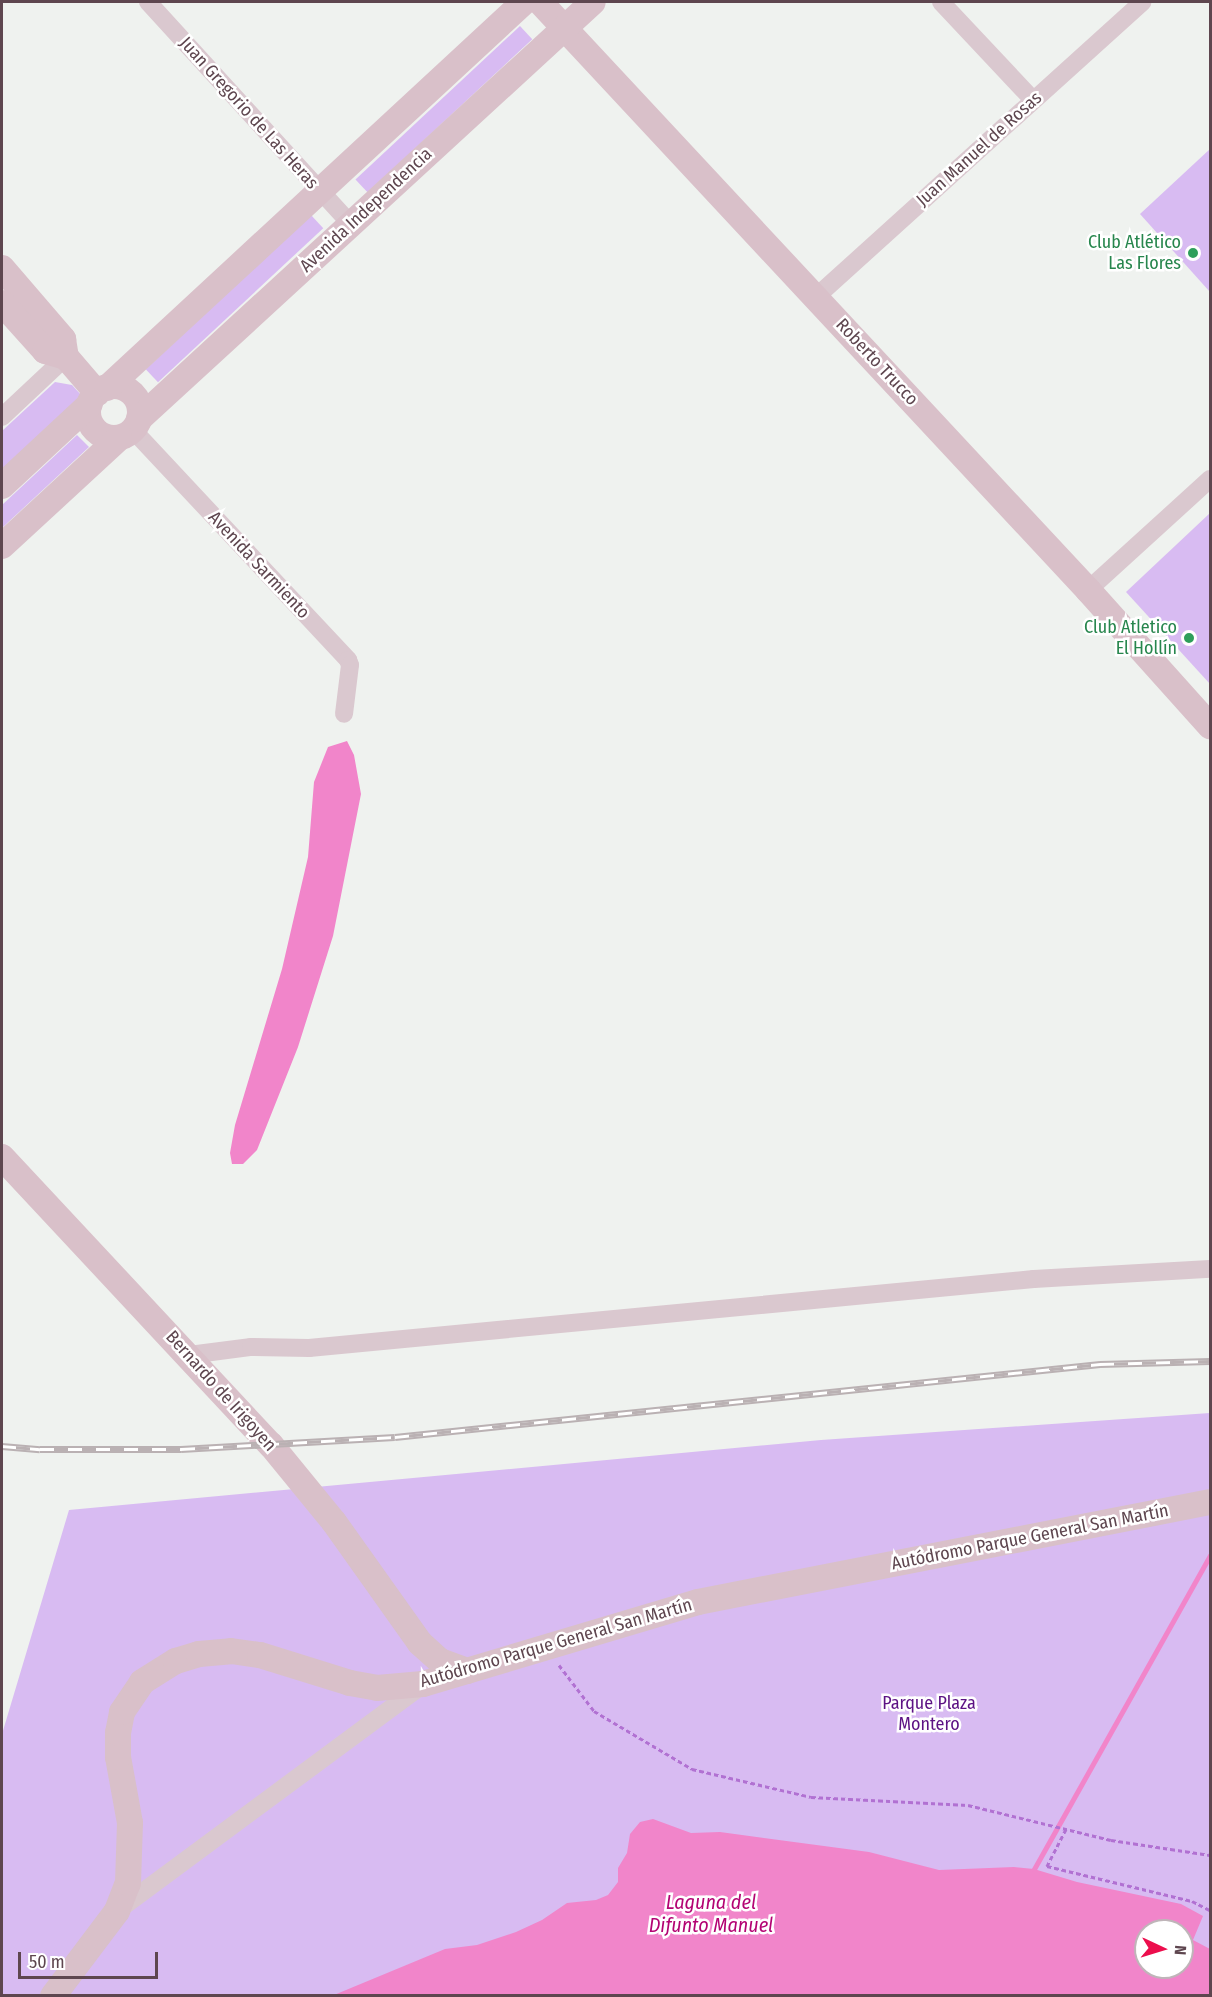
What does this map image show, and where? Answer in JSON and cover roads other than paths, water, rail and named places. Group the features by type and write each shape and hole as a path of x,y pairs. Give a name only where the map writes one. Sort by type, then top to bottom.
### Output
{"main road":[{"path":"2,486 524,2"},
{"name":"Roberto Trucco","path":"540,2 1088,590 1210,726"},
{"name":"Avenida Independencia","path":"2,546 593,2"},
{"path":"2,268 63,339 66,357 98,395"},
{"path":"2,303 45,351 66,357"},
{"path":"117,387 131,393 139,405 130,429 109,438 98,432 90,420 98,395 117,387"},
{"name":"Bernardo de Irigoyen","path":"2,1157 189,1354 271,1445 334,1521 420,1643 440,1661 467,1671"},
{"name":"Autódromo Parque General San Martín","path":"53,1995 117,1911 128,1883 131,1854 130,1823 118,1757 118,1733 122,1712 130,1697 150,1677 176,1661 199,1654 231,1652 260,1655 368,1686 396,1688 423,1684 699,1602 1210,1502"},
{"name":"Bernardo de Irigoyen","path":"420,1643 425,1663 423,1684"}],"street":[{"name":"Juan Gregorio de Las Heras","path":"148,2 351,224"},
{"path":"941,2 1033,100"},
{"name":"Juan Manuel de Rosas","path":"816,297 1142,2"},
{"path":"2,417 66,357"},
{"name":"Avenida Sarmiento","path":"130,429 348,660 350,665 344,714"},
{"path":"1088,590 1210,479"},
{"path":"189,1354 251,1347 321,1347 1034,1279 1210,1269"},
{"path":"117,1911 423,1684"}],"water":[{"path":"347,741 354,755 361,794 333,936 298,1047 257,1150 243,1164 232,1164 230,1153 235,1125 282,969 308,857 314,782 328,747"},
{"name":"Laguna del Difunto Manuel","path":"653,1819 691,1833 720,1832 869,1852 939,1870 1014,1867 1034,1869 1077,1882 1181,1904 1203,1916 1194,1938 1194,1919 1134,1919 1134,1979 1194,1979 1194,1941 1210,1949 1210,1995 334,1995 445,1949 477,1945 516,1932 542,1920 567,1903 596,1900 608,1895 618,1882 618,1868 627,1853 630,1834 640,1822"}],"waterway":[{"path":"1034,1869 1210,1555"}],"railway":[{"path":"2,1446 40,1449 181,1449 395,1437 1100,1364 1210,1361"}],"place":[{"name":"Club Atlético Las Flores","path":"1193,253"},
{"name":"Club Atletico El Hollín","path":"1189,638"}],"park label":[{"name":"Parque Plaza Montero","path":"929,1714"}]}
